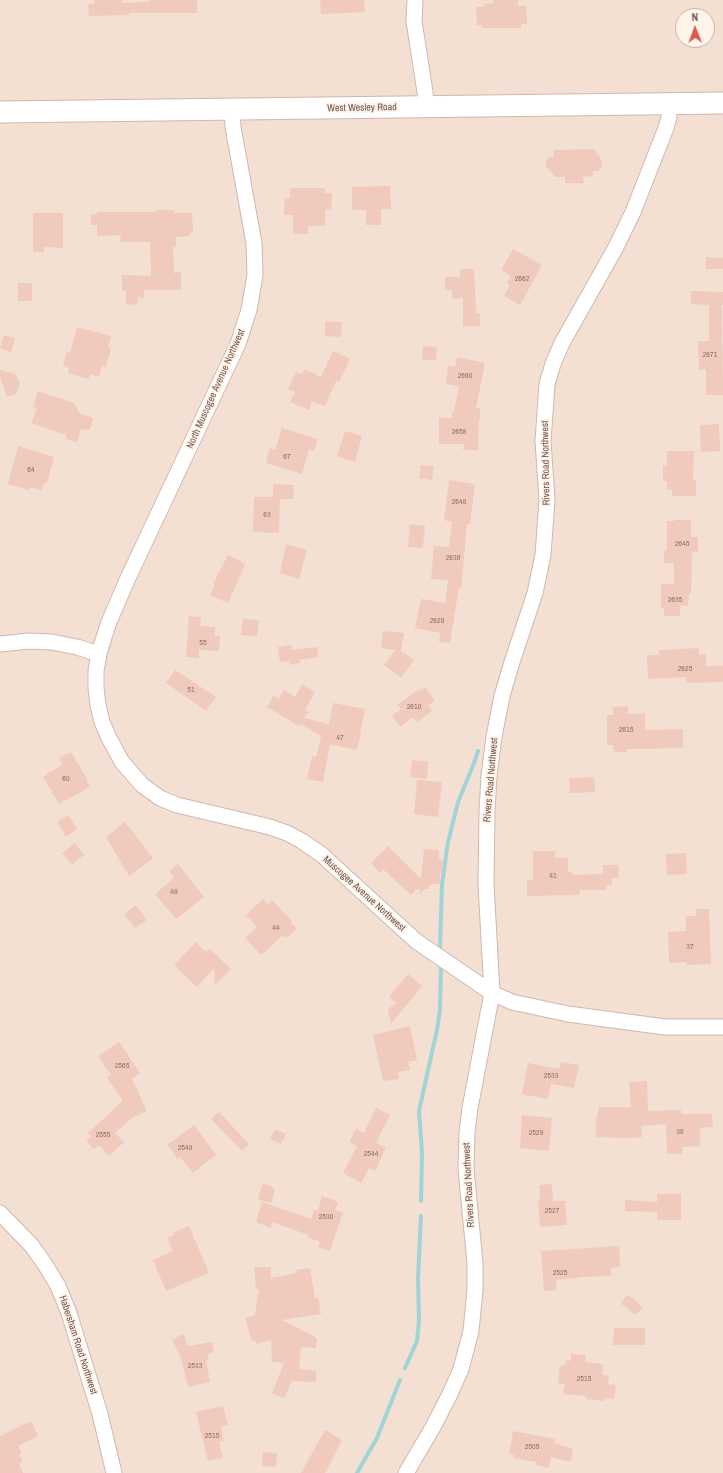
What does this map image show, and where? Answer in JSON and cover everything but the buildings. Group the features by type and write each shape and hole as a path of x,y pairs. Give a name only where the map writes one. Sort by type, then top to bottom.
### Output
{"street":[{"path":"415,0 414,21 426,107"},
{"name":"West Wesley Road","path":"0,112 723,103"},
{"name":"Rivers Road Northwest","path":"406,1473 433,1427 461,1370 471,1331 475,1290 475,1263 466,1169 467,1132 470,1108 492,993 486,884 489,776 494,737 502,696 535,593 543,555 547,500 544,441 547,384 553,364 562,343 616,247 633,212 666,128 670,104"},
{"name":"North Muscogee Avenue Northwest","path":"99,654 109,622 238,344 250,310 255,275 254,243 233,127 232,109"},
{"path":"0,644 29,641 52,642 77,647 99,654"},
{"name":"Muscogee Avenue Northwest","path":"99,654 96,671 96,688 102,722 122,762 142,785 160,798 177,805 270,827 302,841 322,855 416,941 492,993 512,1002 568,1014 665,1027 723,1027"},
{"name":"Habersham Road Northwest","path":"0,1213 32,1246 58,1286 69,1312 100,1414 114,1473"}],"shaded area":[{"path":"0,0 723,0 723,1473 0,1473"}],"waterway":[{"path":"440,947 442,884 448,842 458,802 478,751"},
{"path":"421,1201 422,1153 419,1111 437,1030 440,1009 441,967"},
{"path":"405,1368 417,1341 419,1320 418,1279 421,1216"},
{"path":"357,1473 377,1438 400,1380"}]}
